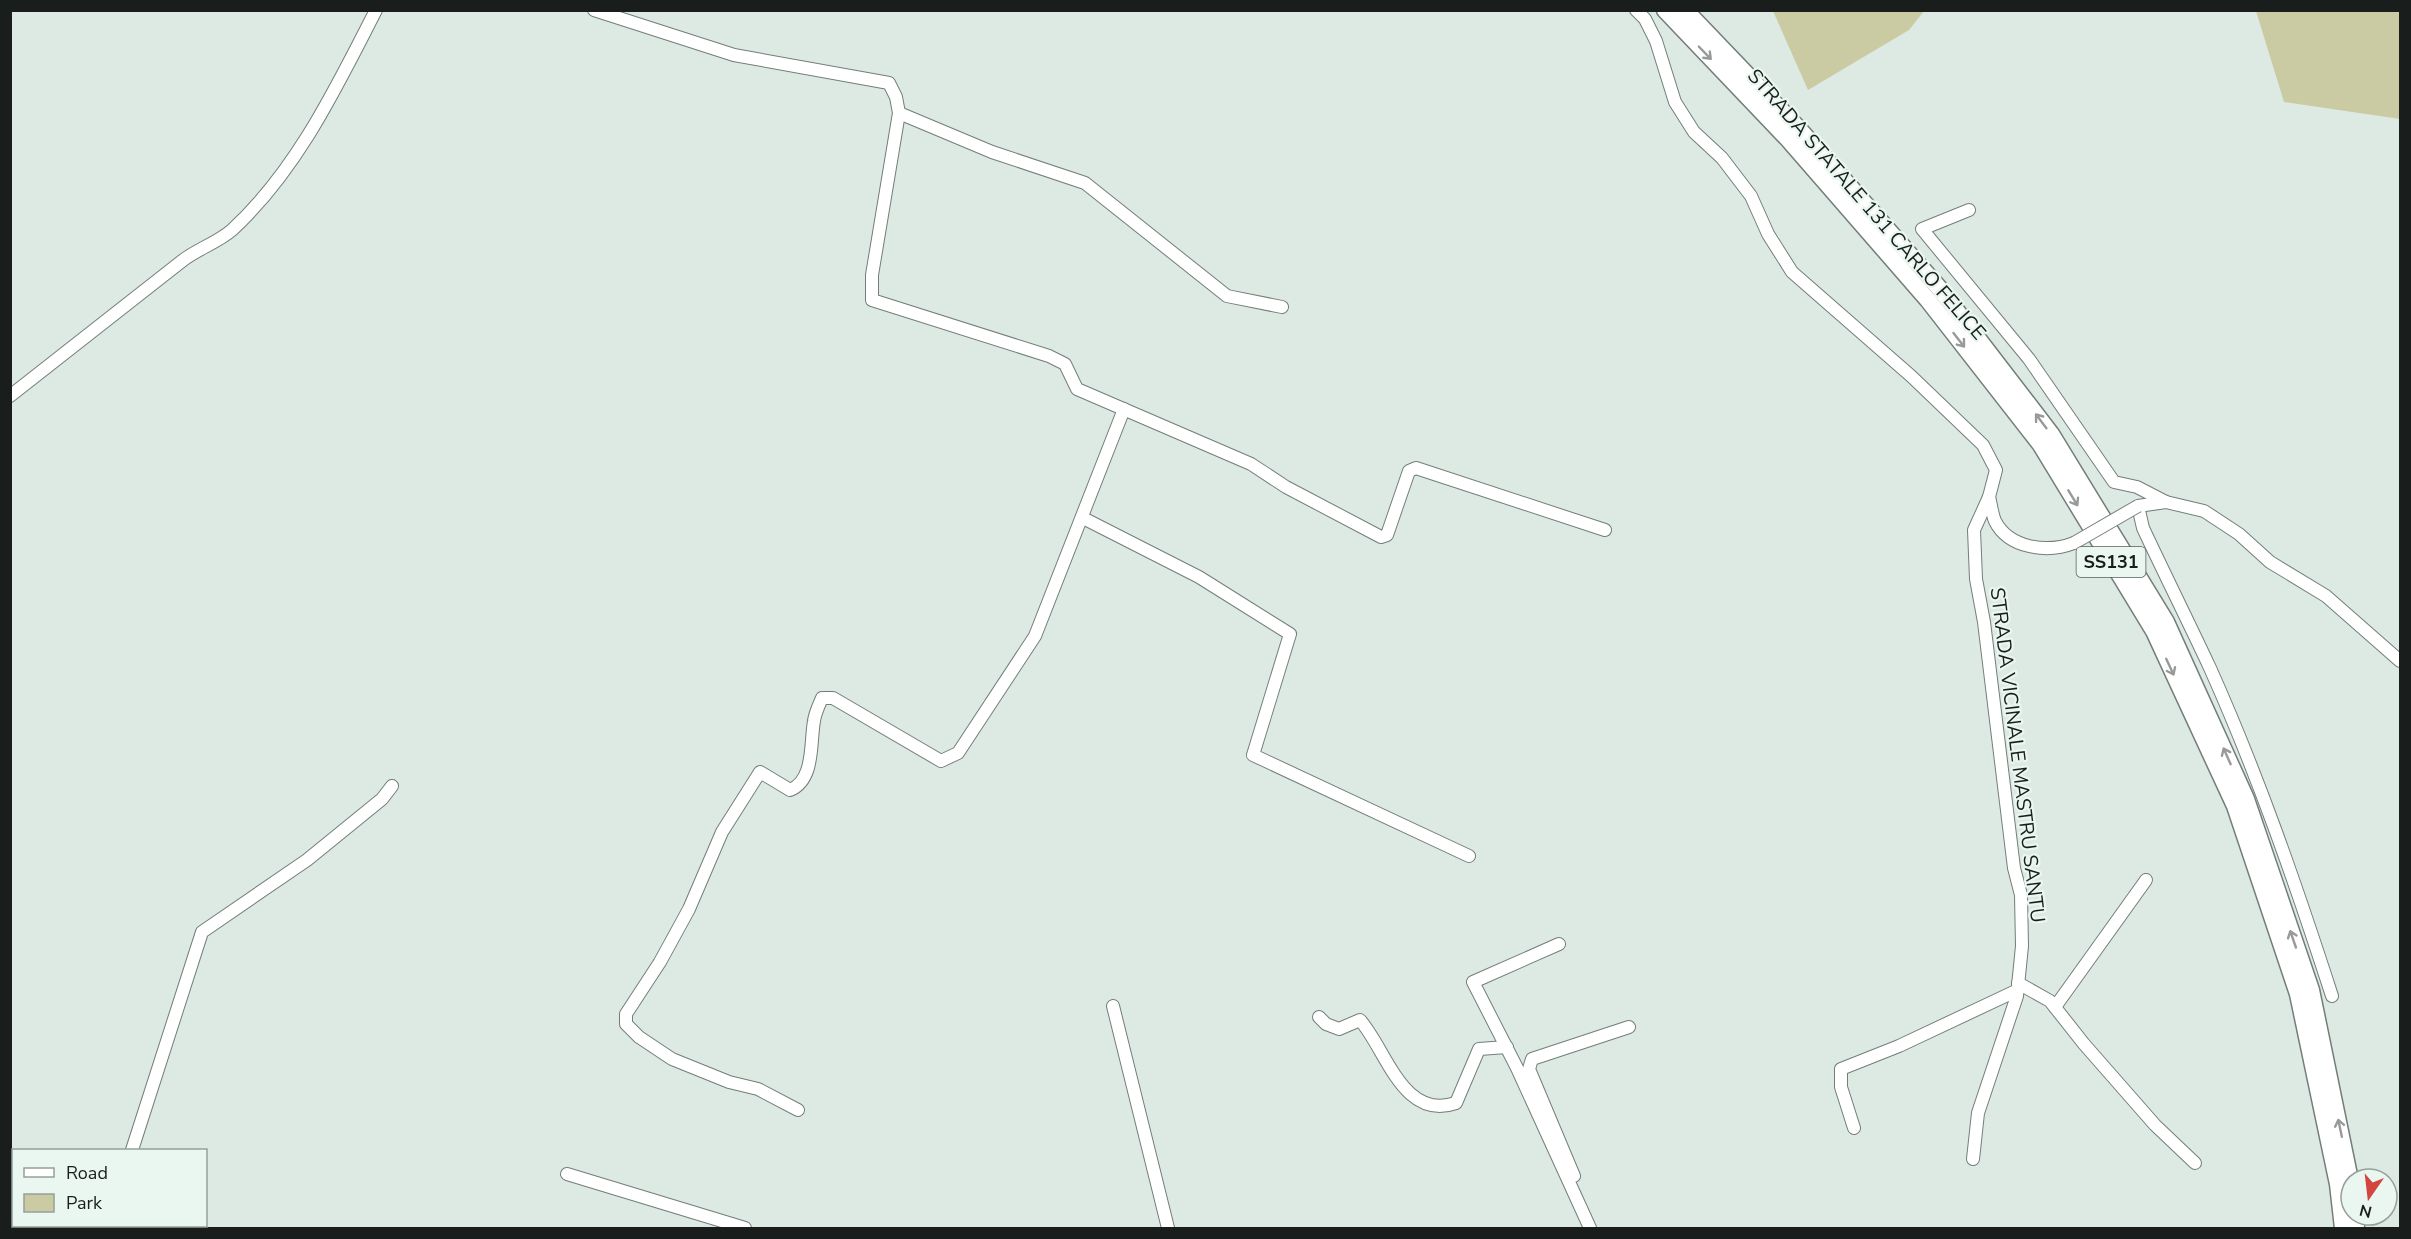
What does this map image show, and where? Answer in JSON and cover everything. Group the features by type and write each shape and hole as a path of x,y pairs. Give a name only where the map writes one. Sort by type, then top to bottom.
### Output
{"highway":[{"name":"STRADA STATALE 131 CARLO FELICE","path":"1665,10 1788,139 1928,300 2041,445 2154,631 2235,807 2298,994 2338,1184 2343,1228"},
{"name":"STRADA STATALE 131 CARLO FELICE","path":"1685,10 1798,128 1940,288 2051,434 2166,622 2246,799 2311,990 2347,1167"}],"street":[{"path":"10,396 186,258 231,231 289,164 328,103 376,10"},
{"path":"594,10 734,55 889,83 896,97 899,113 872,275 872,300 1049,356 1065,364 1077,389 1251,464 1286,487 1381,537 1387,535 1393,522 1409,471 1416,468 1605,530"},
{"name":"STRADA VICINALE MASTRU SANTU","path":"1636,10 1645,19 1656,41 1675,102 1694,132 1722,158 1751,196 1768,234 1792,272 1911,376 1983,445 1996,470 1989,497 1974,530 1976,579 1984,622 2014,868 2021,895 2022,946 2018,987 1978,1113 1973,1159"},
{"path":"899,113 992,152 1085,183 1227,296 1282,307"},
{"path":"1969,210 1922,229 2029,359 2114,482 2137,487 2166,502 2204,511 2239,534 2270,562 2326,596 2400,661"},
{"path":"798,1110 758,1089 729,1082 672,1059 639,1037 626,1023 626,1014 670,944 689,909 722,832 760,772 790,790 796,787 808,768 814,720 822,698 833,698 941,761 958,753 1035,636 1124,409"},
{"path":"1989,497 1995,521 2013,540 2038,549 2058,549 2074,543 2138,506 2166,502"},
{"path":"2138,506 2143,528 2210,669 2266,803 2298,890 2332,996"},
{"path":"1083,518 1199,577 1290,634 1254,755 1469,856"},
{"path":"132,1149 202,932 307,860 382,799 392,786"},
{"path":"2055,1007 2146,880"},
{"path":"1559,944 1473,982 1507,1047 1590,1228"},
{"path":"1854,1128 1841,1087 1841,1069 1899,1046 2018,987 2050,1001 2155,1125 2195,1163"},
{"path":"1113,1006 1168,1228"},
{"path":"1319,1017 1326,1024 1339,1029 1360,1020 1403,1088 1415,1099 1441,1109 1456,1103 1479,1049 1507,1047"},
{"path":"1599,1228 1529,1069 1532,1059 1629,1027"},
{"path":"567,1174 745,1228"}],"green space":[{"path":"1773,11 1924,11 1909,30 1808,90"},
{"path":"2256,11 2400,11 2400,119 2284,102"}]}
